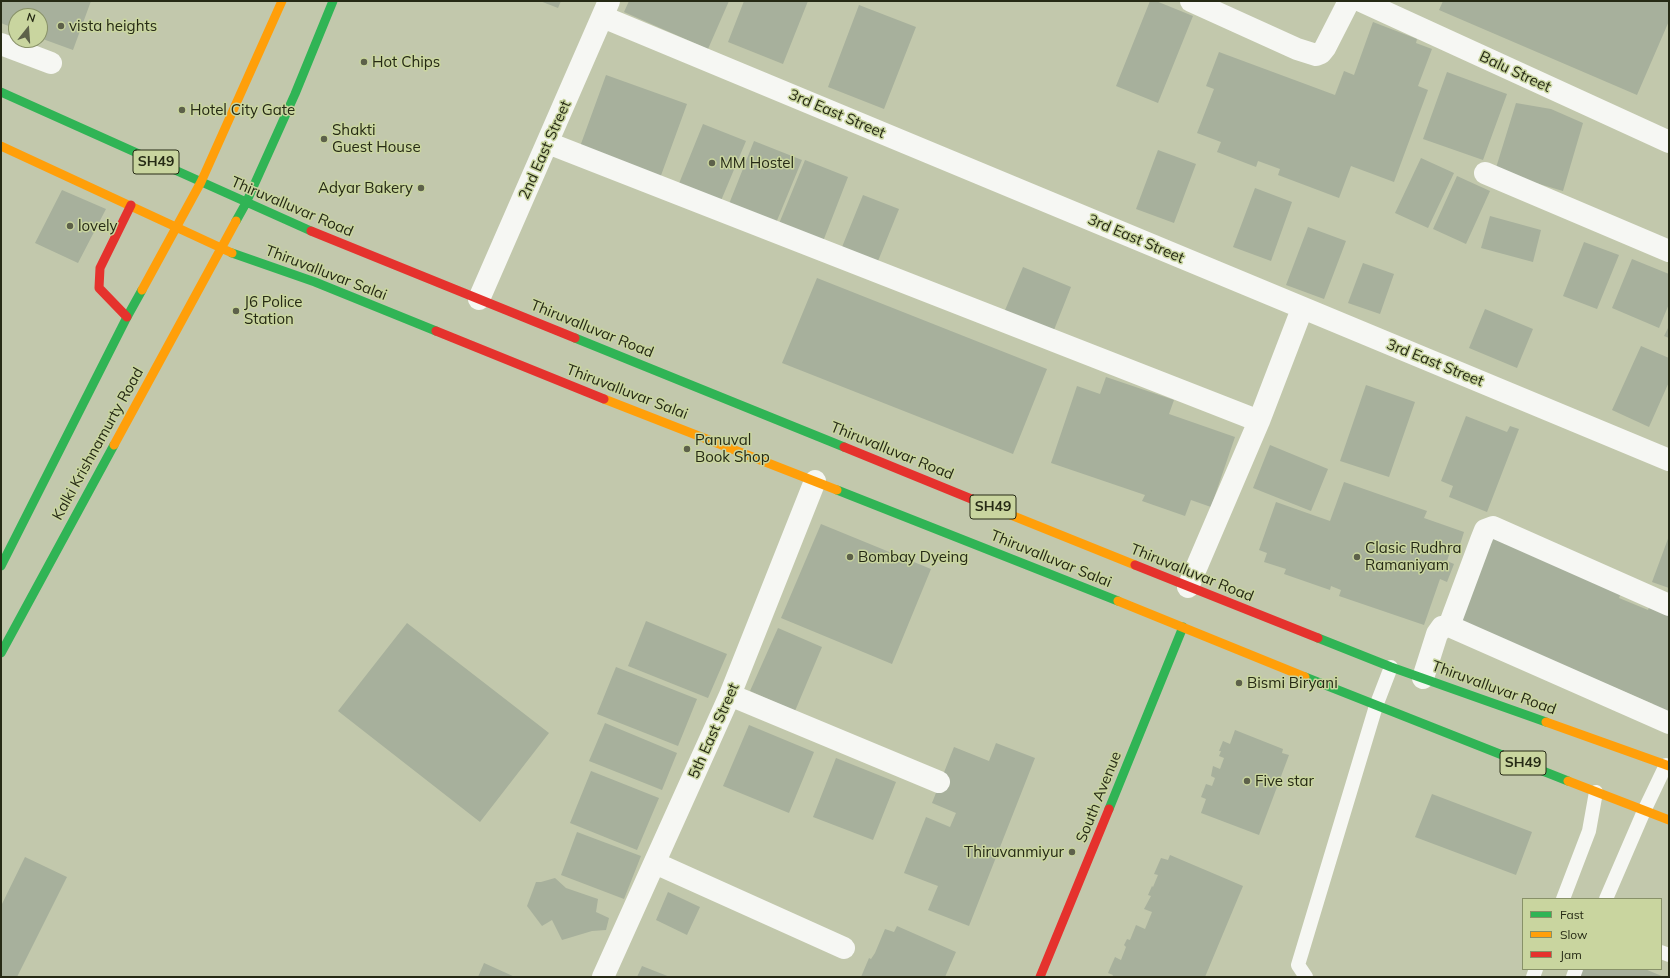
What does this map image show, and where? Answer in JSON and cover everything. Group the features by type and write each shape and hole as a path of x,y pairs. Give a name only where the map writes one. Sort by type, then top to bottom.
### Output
{"main road":[{"name":"Kalki Krishnamurty Road","path":"1,566 126,316 177,228 201,182 282,1"},
{"name":"Kalki Krishnamurty Road","path":"1,653 246,203 295,94 333,1"},
{"name":"Thiruvalluvar Road","path":"1,92 321,236 480,299 1188,587 1391,667 1668,766"},
{"name":"Thiruvalluvar Salai","path":"1,146 130,205 221,249 315,282 1183,627"},
{"path":"126,316 98,288 100,268 130,205"},
{"name":"SH49","path":"1183,627 1376,706 1669,820"},
{"name":"South Avenue","path":"1040,977 1183,627"}],"street":[{"path":"1191,1 1297,49 1316,55 1321,53 1331,38 1349,1"},
{"name":"Balu Street","path":"1361,1 1669,142"},
{"name":"2nd East Street","path":"480,299 606,9"},
{"name":"3rd East Street","path":"606,9 1302,309 1669,460"},
{"path":"1,44 51,63"},
{"path":"548,143 1259,421"},
{"path":"1485,173 1669,251"},
{"path":"1188,587 1259,421 1302,309"},
{"name":"5th East Street","path":"603,977 730,695 815,480"},
{"path":"1449,626 1485,530 1493,527 1669,605"},
{"path":"1424,678 1437,634 1442,627 1449,626 1669,723"},
{"path":"730,695 939,782"},
{"path":"655,863 844,948"}],"lane":[{"path":"1306,977 1298,965 1376,706 1391,667"},
{"path":"1606,898 1644,811 1668,766"},
{"path":"1563,898 1589,831 1596,792"}],"building":[{"name":"vista heights","path":"1,1 91,1 73,50 48,41 48,8 8,8 8,26 1,23"},
{"path":"540,1 561,1 558,8"},
{"path":"629,1 729,1 708,49 624,12"},
{"path":"744,1 808,1 783,64 728,42"},
{"path":"1150,1 1156,1 1193,16 1158,103 1116,86"},
{"path":"1443,1 1669,1 1669,21 1637,95 1439,10"},
{"path":"859,5 916,27 884,109 828,87"},
{"path":"1373,22 1417,39 1416,43 1432,49 1418,86 1428,90 1394,182 1351,166 1339,198 1278,175 1280,169 1258,161 1256,167 1217,152 1221,142 1197,133 1214,89 1206,86 1219,52 1335,95 1344,71 1354,75"},
{"path":"1447,72 1507,94 1483,160 1423,139"},
{"path":"606,75 687,104 659,181 578,152"},
{"path":"1516,103 1551,109 1583,123 1563,191 1495,171"},
{"name":"MM Hostel","path":"703,124 746,141 720,203 678,186"},
{"path":"754,141 802,160 776,223 729,204"},
{"path":"1158,150 1196,164 1174,223 1136,209"},
{"path":"1421,158 1454,173 1428,228 1395,213"},
{"path":"805,160 848,177 822,244 778,226"},
{"path":"1457,176 1490,191 1466,244 1433,229"},
{"path":"1255,188 1292,202 1271,261 1233,247"},
{"name":"lovely","path":"62,190 106,209 78,263 35,243"},
{"path":"863,195 899,209 878,261 842,247"},
{"path":"1490,216 1541,230 1533,262 1481,248"},
{"path":"1308,227 1346,241 1324,299 1286,285"},
{"path":"1584,242 1619,255 1597,309 1563,296"},
{"path":"1632,259 1669,274 1669,304 1659,328 1612,308"},
{"path":"1363,263 1394,274 1380,314 1348,303"},
{"path":"1023,267 1071,287 1052,335 1003,315"},
{"path":"817,278 1047,369 1013,454 782,363"},
{"path":"1485,309 1533,329 1517,368 1469,348"},
{"path":"1669,326 1669,338 1664,336"},
{"path":"1641,346 1669,358 1669,382 1649,427 1612,410"},
{"path":"1106,377 1174,400 1169,414 1235,437 1211,507 1191,500 1185,516 1142,501 1145,495 1051,463 1077,386 1100,394"},
{"path":"1366,385 1415,402 1389,477 1340,461"},
{"path":"1466,416 1507,432 1510,426 1519,429 1487,512 1449,497 1453,486 1441,481"},
{"path":"1270,445 1328,469 1311,511 1253,488"},
{"name":"Clasic Rudhra Ramaniyam","path":"1344,482 1427,511 1424,518 1464,532 1458,551 1451,549 1447,561 1454,564 1447,582 1440,579 1424,625 1339,596 1341,590 1331,586 1330,590 1284,574 1286,569 1264,562 1267,553 1259,550 1276,502 1330,521"},
{"path":"821,524 931,569 892,664 781,618"},
{"path":"1494,536 1622,590 1619,598 1648,610 1651,603 1669,610 1669,717 1651,709 1653,704 1458,620"},
{"path":"1669,536 1669,588 1652,582"},
{"path":"646,621 727,654 708,698 628,666"},
{"path":"407,623 549,733 480,822 338,711"},
{"path":"778,628 822,647 795,711 750,691"},
{"path":"616,667 697,699 678,746 597,714"},
{"path":"605,723 677,753 662,790 589,761"},
{"path":"749,725 814,752 789,813 723,786"},
{"name":"Five star","path":"1235,730 1283,749 1282,753 1289,755 1259,835 1201,813 1206,799 1201,797 1206,784 1212,786 1215,778 1211,776 1213,766 1220,769 1224,758 1219,756 1221,751 1219,751 1223,741 1230,744"},
{"path":"996,743 1035,758 969,926 928,910 938,886 904,873 926,817 950,827 956,813 932,803 954,747 989,761"},
{"path":"836,758 896,782 873,840 813,817"},
{"path":"591,771 659,798 637,850 570,823"},
{"path":"1432,794 1532,832 1516,875 1415,837"},
{"path":"577,832 641,856 624,899 561,875"},
{"path":"1170,855 1243,886 1205,977 1112,977 1113,975 1108,973 1115,957 1121,960 1126,947 1124,945 1127,939 1130,940 1136,925 1145,929 1152,912 1144,909 1151,896 1148,895 1158,875 1154,874 1161,858 1168,860"},
{"path":"25,857 67,877 17,977 1,977 1,906"},
{"path":"555,878 566,888 598,899 596,912 609,918 606,930 592,931 562,940 552,920 542,926 527,906 536,882"},
{"path":"668,892 700,907 687,935 656,920"},
{"path":"897,926 956,952 945,977 861,977 869,958 871,959 875,953 885,929 894,932"},
{"path":"484,963 515,977 478,977"},
{"path":"642,966 670,977 637,977"},
{"path":"1580,970 1647,970 1664,977 1576,977"}],"traffic: fast":[{"path":"236,221 246,203 295,94 333,1"},
{"path":"1,92 311,231"},
{"path":"232,253 315,282 436,331"},
{"path":"1,566 142,290"},
{"path":"575,338 844,447"},
{"path":"1,653 114,445"},
{"path":"837,490 1118,601"},
{"path":"1109,809 1183,627"},
{"path":"1318,638 1391,667 1546,722"},
{"path":"1305,677 1568,781"}],"traffic: slow":[{"path":"142,290 201,182 282,1"},
{"path":"1,146 232,253"},
{"path":"114,445 236,221"},
{"path":"604,399 837,490"},
{"path":"991,507 1135,565"},
{"path":"1118,601 1305,677"},
{"path":"1546,722 1669,766"},
{"path":"1568,781 1669,820"}],"traffic: jam":[{"path":"127,317 99,288 100,268 131,205"},
{"path":"311,231 575,338"},
{"path":"436,331 604,399"},
{"path":"844,447 991,507"},
{"path":"1135,565 1318,638"},
{"path":"1040,977 1109,809"}],"place":[{"name":"vista heights","path":"61,26"},
{"name":"Hot Chips","path":"364,62"},
{"name":"Hotel City Gate","path":"182,110"},
{"name":"Shakti Guest House","path":"324,139"},
{"name":"MM Hostel","path":"712,163"},
{"name":"Adyar Bakery","path":"421,188"},
{"name":"lovely","path":"70,226"},
{"name":"J6 Police Station","path":"236,311"},
{"name":"Panuval Book Shop","path":"687,449"},
{"name":"Bombay Dyeing","path":"850,557"},
{"name":"Clasic Rudhra Ramaniyam","path":"1357,557"},
{"name":"Bismi Biryani","path":"1239,683"},
{"name":"Five star","path":"1247,781"},
{"name":"Thiruvanmiyur","path":"1072,852"}]}
